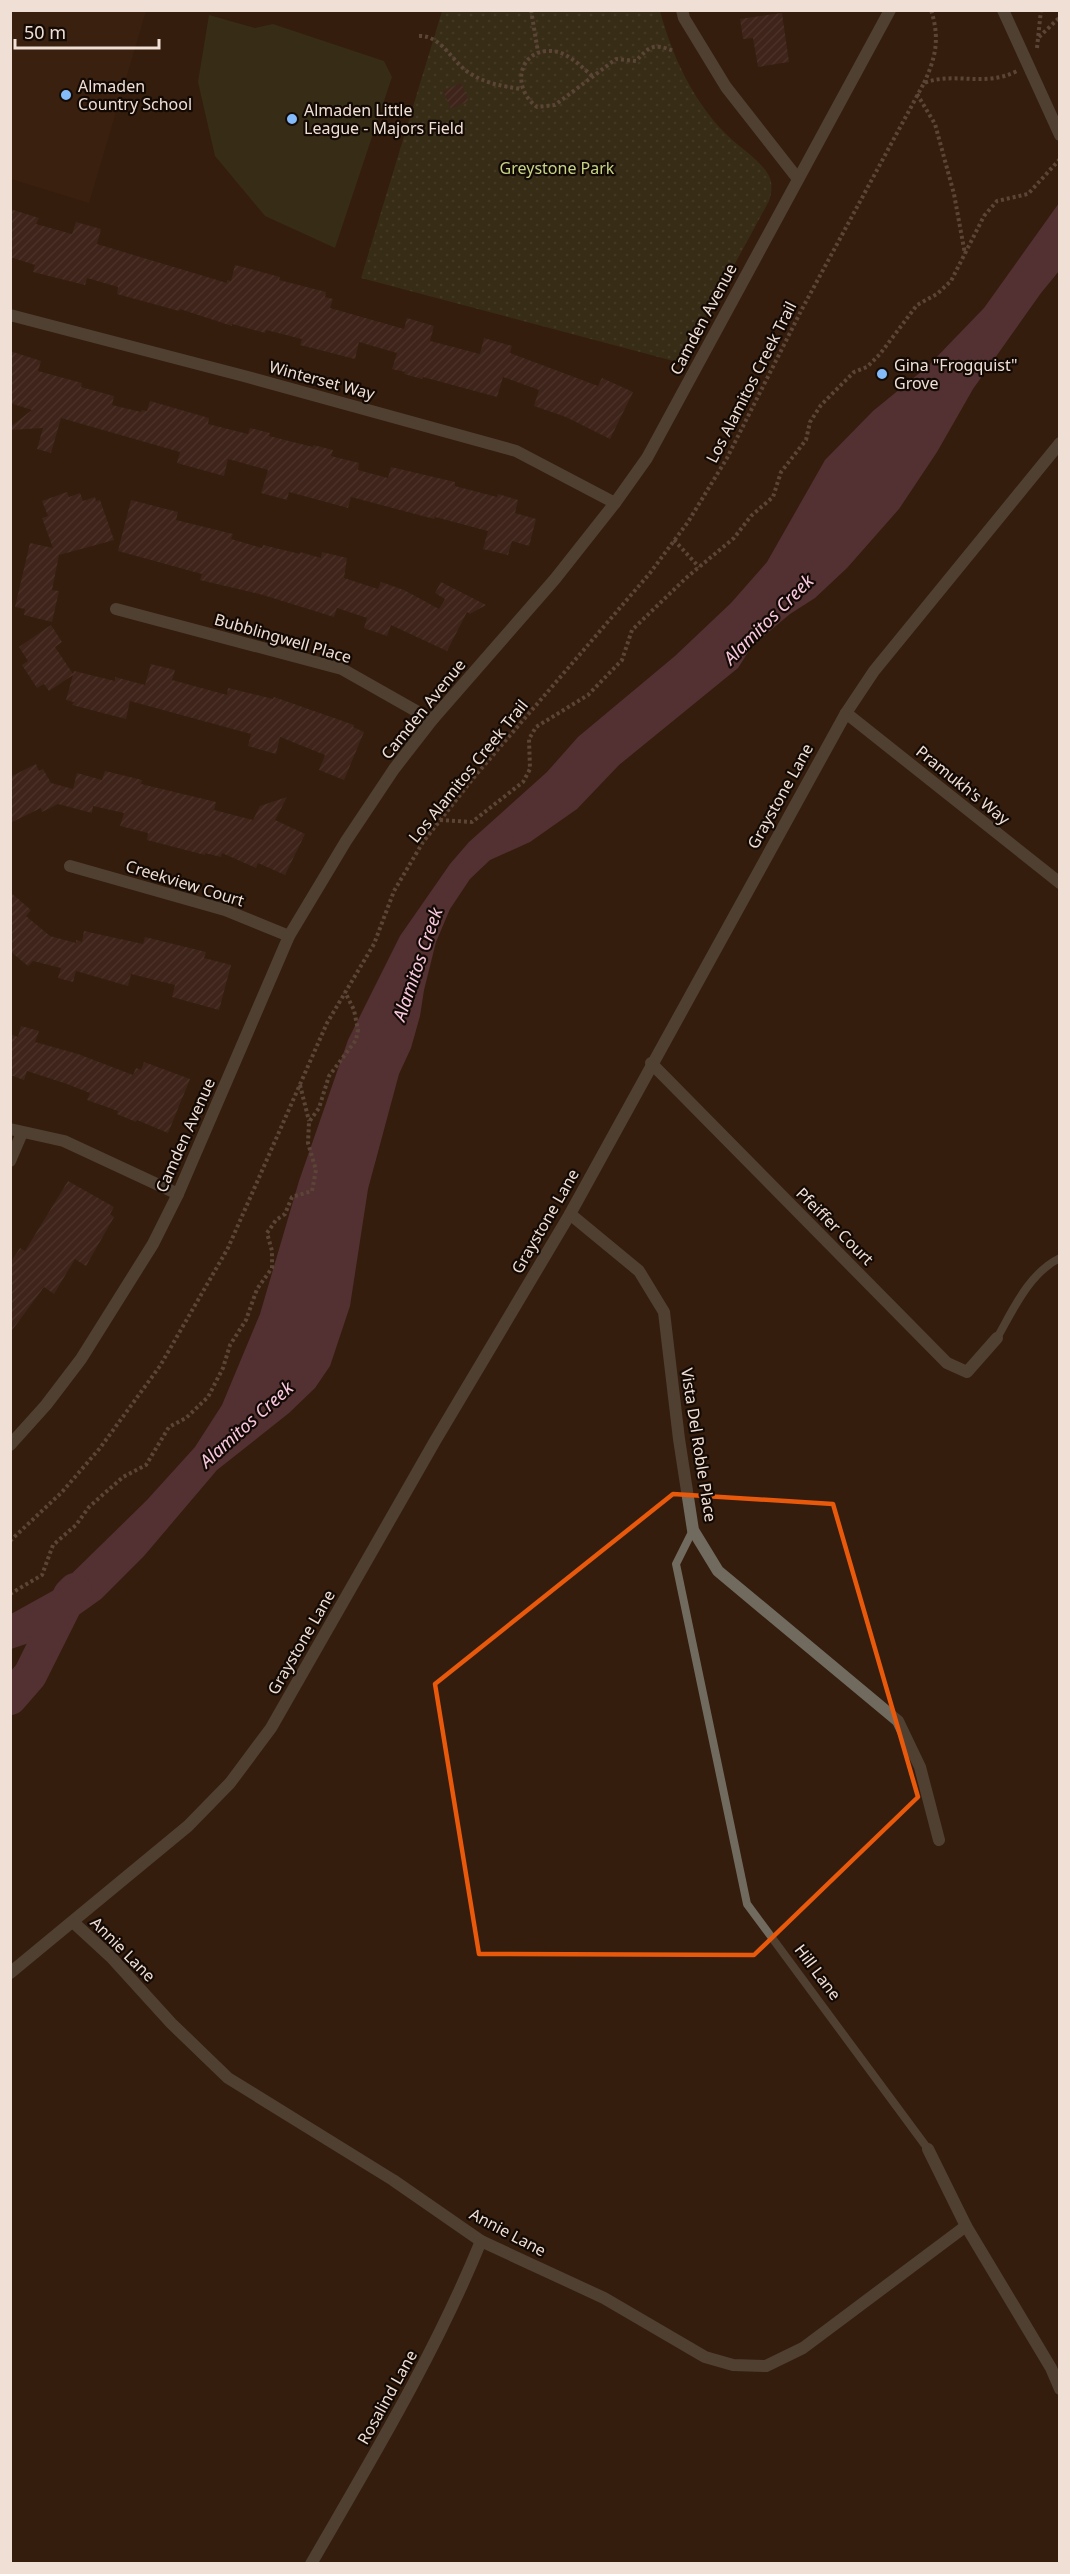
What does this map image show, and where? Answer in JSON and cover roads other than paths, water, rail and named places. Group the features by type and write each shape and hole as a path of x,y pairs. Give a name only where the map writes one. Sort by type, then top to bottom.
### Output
{"street":[{"path":"682,10 684,18 726,87 798,179"},
{"name":"Camden Avenue","path":"10,1445 46,1405 81,1359 148,1253 178,1194 289,936 370,805 432,720 555,579 647,458 890,10"},
{"path":"1003,10 1058,132"},
{"name":"Winterset Way","path":"10,315 244,376 516,451 615,503"},
{"name":"Graystone Lane","path":"10,1973 188,1826 230,1783 271,1728 435,1441 570,1214 651,1063 846,713 874,671 1059,443"},
{"name":"Bubblingwell Place","path":"116,609 342,669 432,720"},
{"name":"Pramukh's Way","path":"846,713 1059,883"},
{"name":"Creekview Court","path":"70,866 225,910 289,936"},
{"name":"Pfeiffer Court","path":"651,1063 947,1363 967,1372 997,1338"},
{"path":"10,1161 16,1131 64,1141 178,1194"},
{"name":"Vista Del Roble Place","path":"570,1214 639,1271 664,1312 679,1439 693,1530 717,1571 898,1722 920,1767 939,1840"},
{"name":"Annie Lane","path":"73,1922 111,1957 171,2023 228,2079 393,2180 481,2241 604,2298 705,2357 733,2366 766,2366 803,2349 966,2226"},
{"name":"Hill Lane","path":"928,2149 966,2226 1051,2368 1059,2389"},
{"name":"Rosalind Lane","path":"311,2564 405,2402 458,2299 481,2241"}],"lane":[{"path":"997,1338 1025,1289 1049,1263 1059,1258"},
{"name":"Hill Lane","path":"693,1530 676,1564 747,1904 928,2149"}],"water":[{"path":"1059,203 1059,271 973,389 937,452 899,509 847,568 815,598 790,614 752,646 738,668 619,765 577,809 530,842 490,860 470,879 450,909 436,942 420,1016 411,1048 399,1074 368,1189 350,1306 330,1366 315,1388 289,1413 217,1470 144,1556 101,1599 70,1621 29,1643 11,1649 11,1614 56,1589 147,1500 195,1447 222,1405 260,1314 299,1181 348,1040 400,936 450,864 469,842 547,772 578,737 675,656 731,603 767,562 825,460 873,411 927,367 984,308"}],"waterway":[{"name":"Alamitos Creek","path":"10,1698 30,1675 70,1595 75,1590"}],"place":[{"name":"Almaden Country School","path":"66,95"},
{"name":"Almaden Little League - Majors Field","path":"292,119"},
{"name":"Gina \"Frogquist\" Grove","path":"882,374"}],"park label":[{"name":"Greystone Park","path":"557,168"}]}
